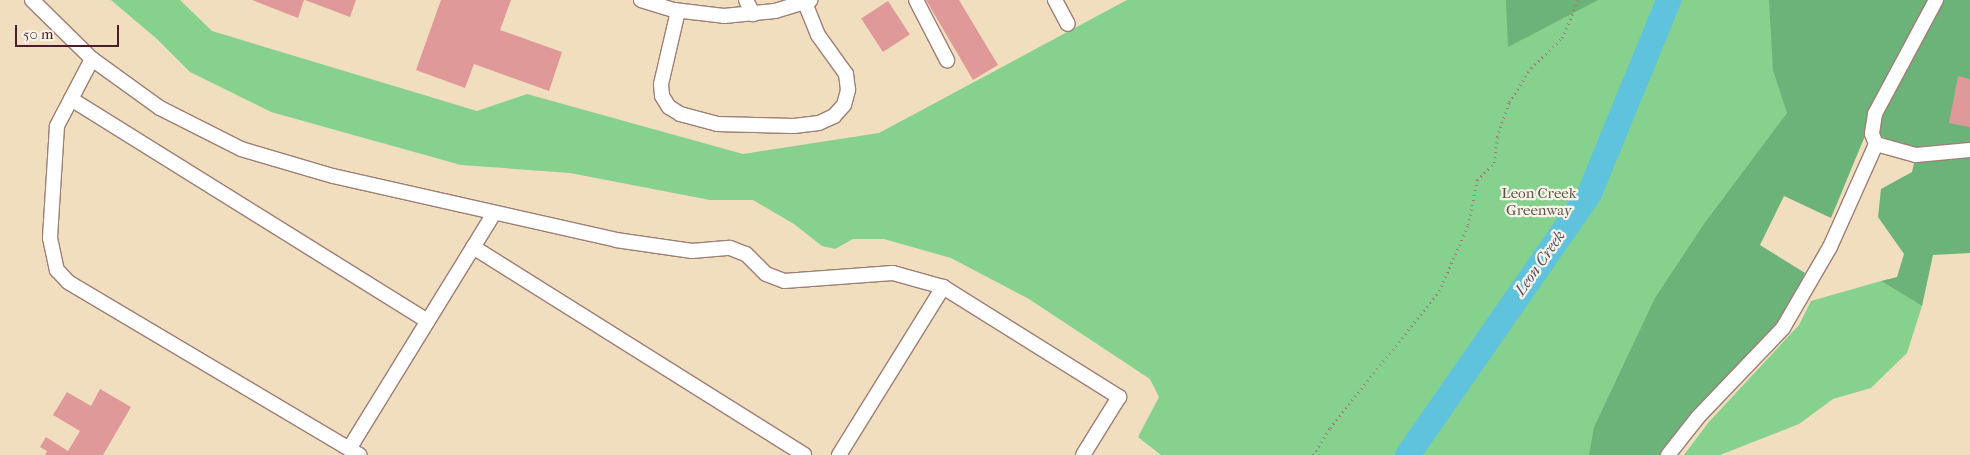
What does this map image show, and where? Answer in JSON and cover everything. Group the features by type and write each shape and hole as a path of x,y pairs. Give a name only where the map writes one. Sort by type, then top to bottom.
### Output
{"street":[{"path":"32,0 92,59 160,108 241,149 333,176 616,240 692,251 730,248 746,254 766,274 784,281 893,273 944,287 1119,396 1083,455"},
{"path":"641,0 724,16 753,14 808,1 818,35 846,74 848,90 844,105 834,116 818,123 794,126 717,124 680,114 669,107 662,96 662,84 676,7"},
{"path":"746,0 753,14"},
{"path":"916,0 948,60"},
{"path":"1055,0 1068,24"},
{"path":"1668,455 1698,416 1783,328 1830,247 1876,144 1872,134 1875,114 1936,0"},
{"path":"92,59 57,126 50,238 57,270 68,282 354,452 428,321 494,213"},
{"path":"71,99 428,321"},
{"path":"1876,144 1916,155 1970,150"},
{"path":"473,248 804,455"},
{"path":"839,455 944,287"}],"path":[{"path":"1313,455 1330,428 1439,291 1468,225 1477,180 1494,163 1497,137 1510,102 1531,68 1562,38 1578,0"}],"green space":[{"name":"Leon Creek Greenway","path":"111,0 180,0 212,31 477,111 527,94 743,154 879,133 1127,0 1899,0 1619,455 1161,455 1138,437 1159,397 1150,379 1029,299 951,258 884,239 853,239 835,249 822,246 794,224 753,200 710,200 570,173 461,165 271,112 190,72 157,39"},
{"path":"1506,0 1598,0 1508,47"},
{"path":"1769,0 1970,0 1970,253 1933,255 1922,306 1881,281 1897,277 1904,254 1878,217 1881,189 1912,172 1917,150 1867,131 1831,218 1784,196 1760,245 1805,273 1780,325 1685,424 1661,455 1589,455 1594,427 1655,298 1704,224 1787,113 1773,70"},
{"path":"1881,281 1922,306 1907,353 1871,388 1833,399 1799,424 1720,455 1684,455 1708,423 1799,325 1811,301"}],"building":[{"path":"252,0 304,0 298,18"},
{"path":"305,0 356,0 350,17"},
{"path":"441,0 511,0 500,30 562,52 549,91 474,64 465,88 416,70"},
{"path":"926,0 959,0 998,65 973,80"},
{"path":"888,1 910,35 883,52 861,18"},
{"path":"1958,76 1970,79 1970,127 1949,123"},
{"path":"100,389 131,407 103,455 45,455 47,451 40,447 46,437 68,451 80,431 53,415 67,392 91,406"}],"waterway":[{"name":"Leon Creek","path":"1407,455 1589,193 1668,0"}]}
